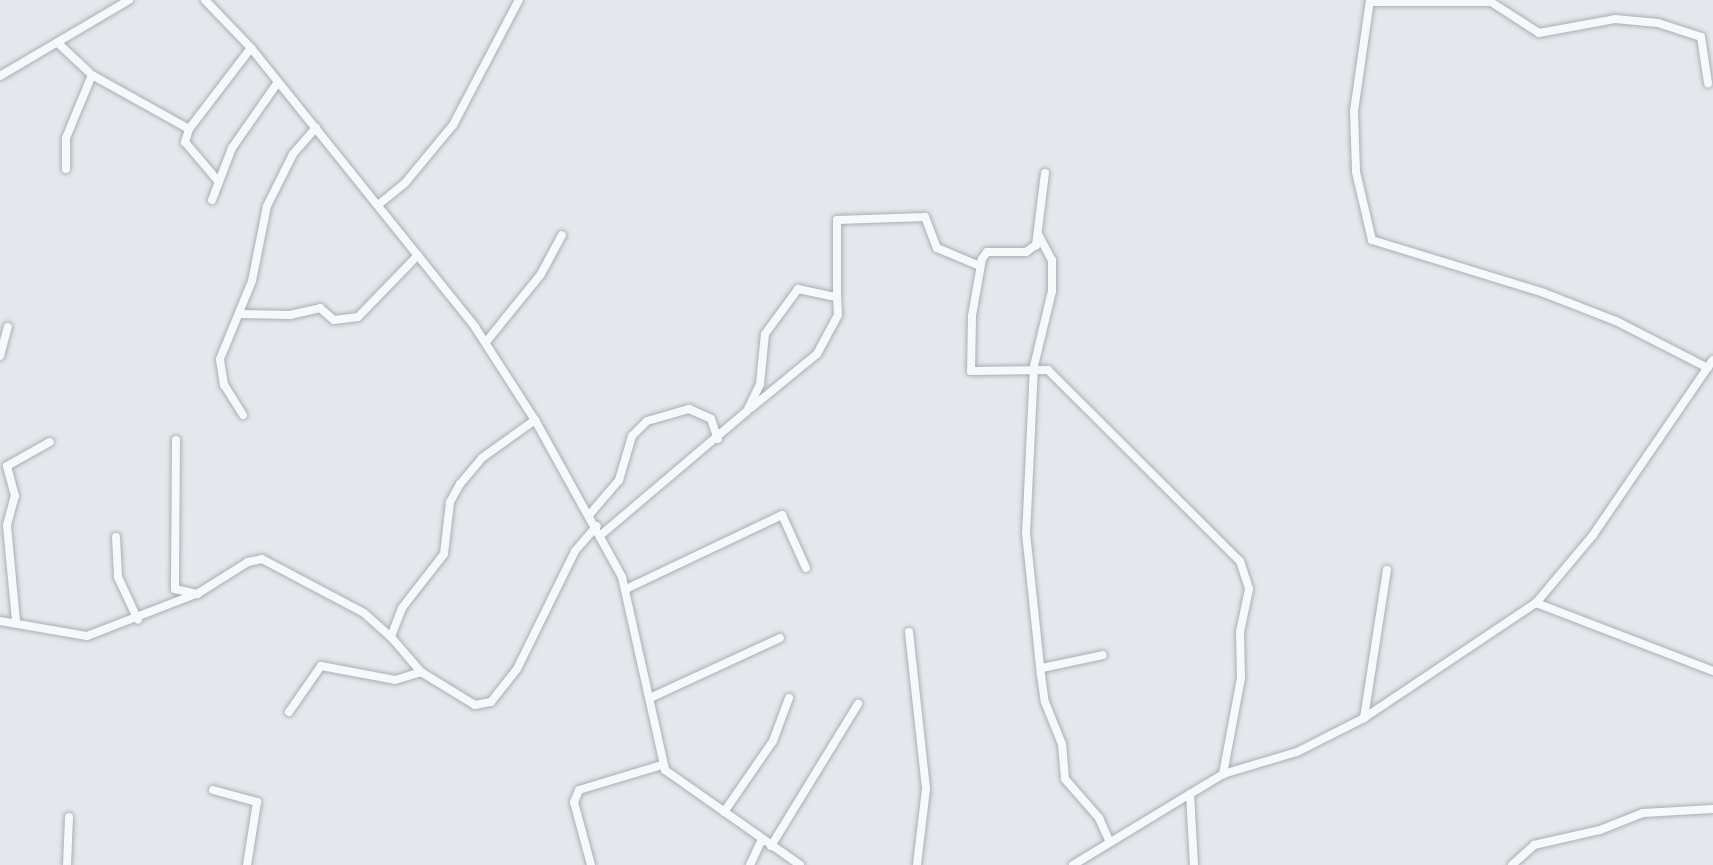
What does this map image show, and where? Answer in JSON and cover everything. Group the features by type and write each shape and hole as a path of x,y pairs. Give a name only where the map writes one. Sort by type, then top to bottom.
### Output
{"street":[{"path":"0,76 129,0"},
{"path":"205,0 251,48 418,255 486,342 535,420 600,530 626,589 662,765 675,780 800,865"},
{"path":"378,205 405,183 453,125 519,0"},
{"path":"1073,865 1109,840 1223,774 1297,752 1364,718 1536,603 1593,535 1710,364 1616,321 1530,287 1372,240 1356,172 1354,111 1370,1 1491,2 1539,33 1615,19 1658,23 1701,37 1708,83"},
{"path":"59,44 92,75 189,129"},
{"path":"219,182 185,142 189,129 251,48"},
{"path":"66,169 66,138 92,75"},
{"path":"212,200 232,148 278,82"},
{"path":"243,415 224,385 220,369 252,281 267,206 293,154 316,128"},
{"path":"1045,173 1039,236 1031,250 987,252 980,266 971,371 1034,366 1061,381 1220,536 1249,577 1240,632 1241,678 1223,774"},
{"path":"0,621 16,621 73,638 138,620 177,605 248,562 262,559 337,596 391,637 421,672 475,705 491,702 517,669 575,551 718,439 817,354 838,315 837,220 925,217 937,248 980,266"},
{"path":"486,342 541,274 562,235"},
{"path":"1039,236 1052,260 1053,275 1034,366 1026,533 1045,702 1062,744 1065,779 1099,818 1109,840"},
{"path":"239,314 290,315 320,308 334,320 358,317 418,255"},
{"path":"747,411 760,384 765,334 798,289 837,297"},
{"path":"0,356 7,326"},
{"path":"590,514 619,480 632,436 647,421 689,409 711,419 718,439"},
{"path":"391,637 402,608 444,554 450,502 460,484 482,458 535,420"},
{"path":"176,440 177,605"},
{"path":"16,621 7,525 15,496 4,465 50,442"},
{"path":"626,589 782,515 806,568"},
{"path":"116,537 118,577 138,620"},
{"path":"1364,718 1387,570"},
{"path":"175,589 197,594"},
{"path":"1536,603 1713,671"},
{"path":"909,632 926,789 917,865"},
{"path":"650,698 780,638"},
{"path":"1042,668 1103,655"},
{"path":"289,712 321,666 395,680 421,672"},
{"path":"724,812 773,741 789,698"},
{"path":"771,846 858,704"},
{"path":"591,865 574,802 579,790 662,765"},
{"path":"213,790 257,802 247,865"},
{"path":"1190,794 1194,865"},
{"path":"1512,865 1534,845 1600,830 1643,813 1713,809"},
{"path":"67,865 69,817"},
{"path":"750,865 762,839"}]}
